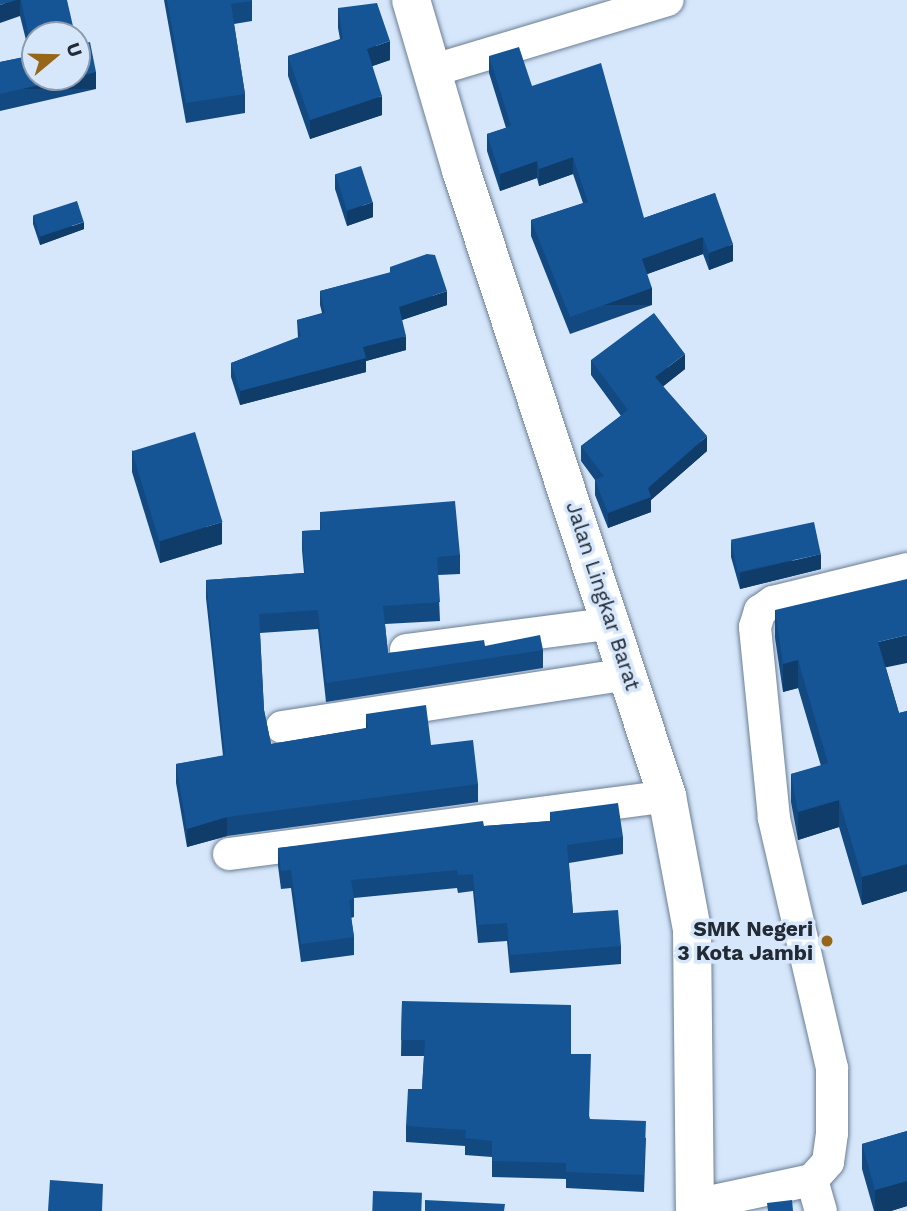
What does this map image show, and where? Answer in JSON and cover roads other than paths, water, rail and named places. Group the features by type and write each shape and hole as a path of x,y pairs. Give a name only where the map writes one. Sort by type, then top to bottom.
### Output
{"highway":[{"name":"Jalan Lingkar Barat","path":"411,0 667,796 692,930 695,1208"}],"street":[{"path":"432,71 668,0"},
{"path":"695,1208 812,1180 828,1162 832,1068 774,818 755,627 760,611 773,602 907,569"},
{"path":"406,650 613,623"},
{"path":"282,727 629,674"},
{"path":"229,853 667,796"},
{"path":"812,1180 821,1211"}],"place":[{"name":"SMK Negeri 3 Kota Jambi","path":"827,941"}]}
